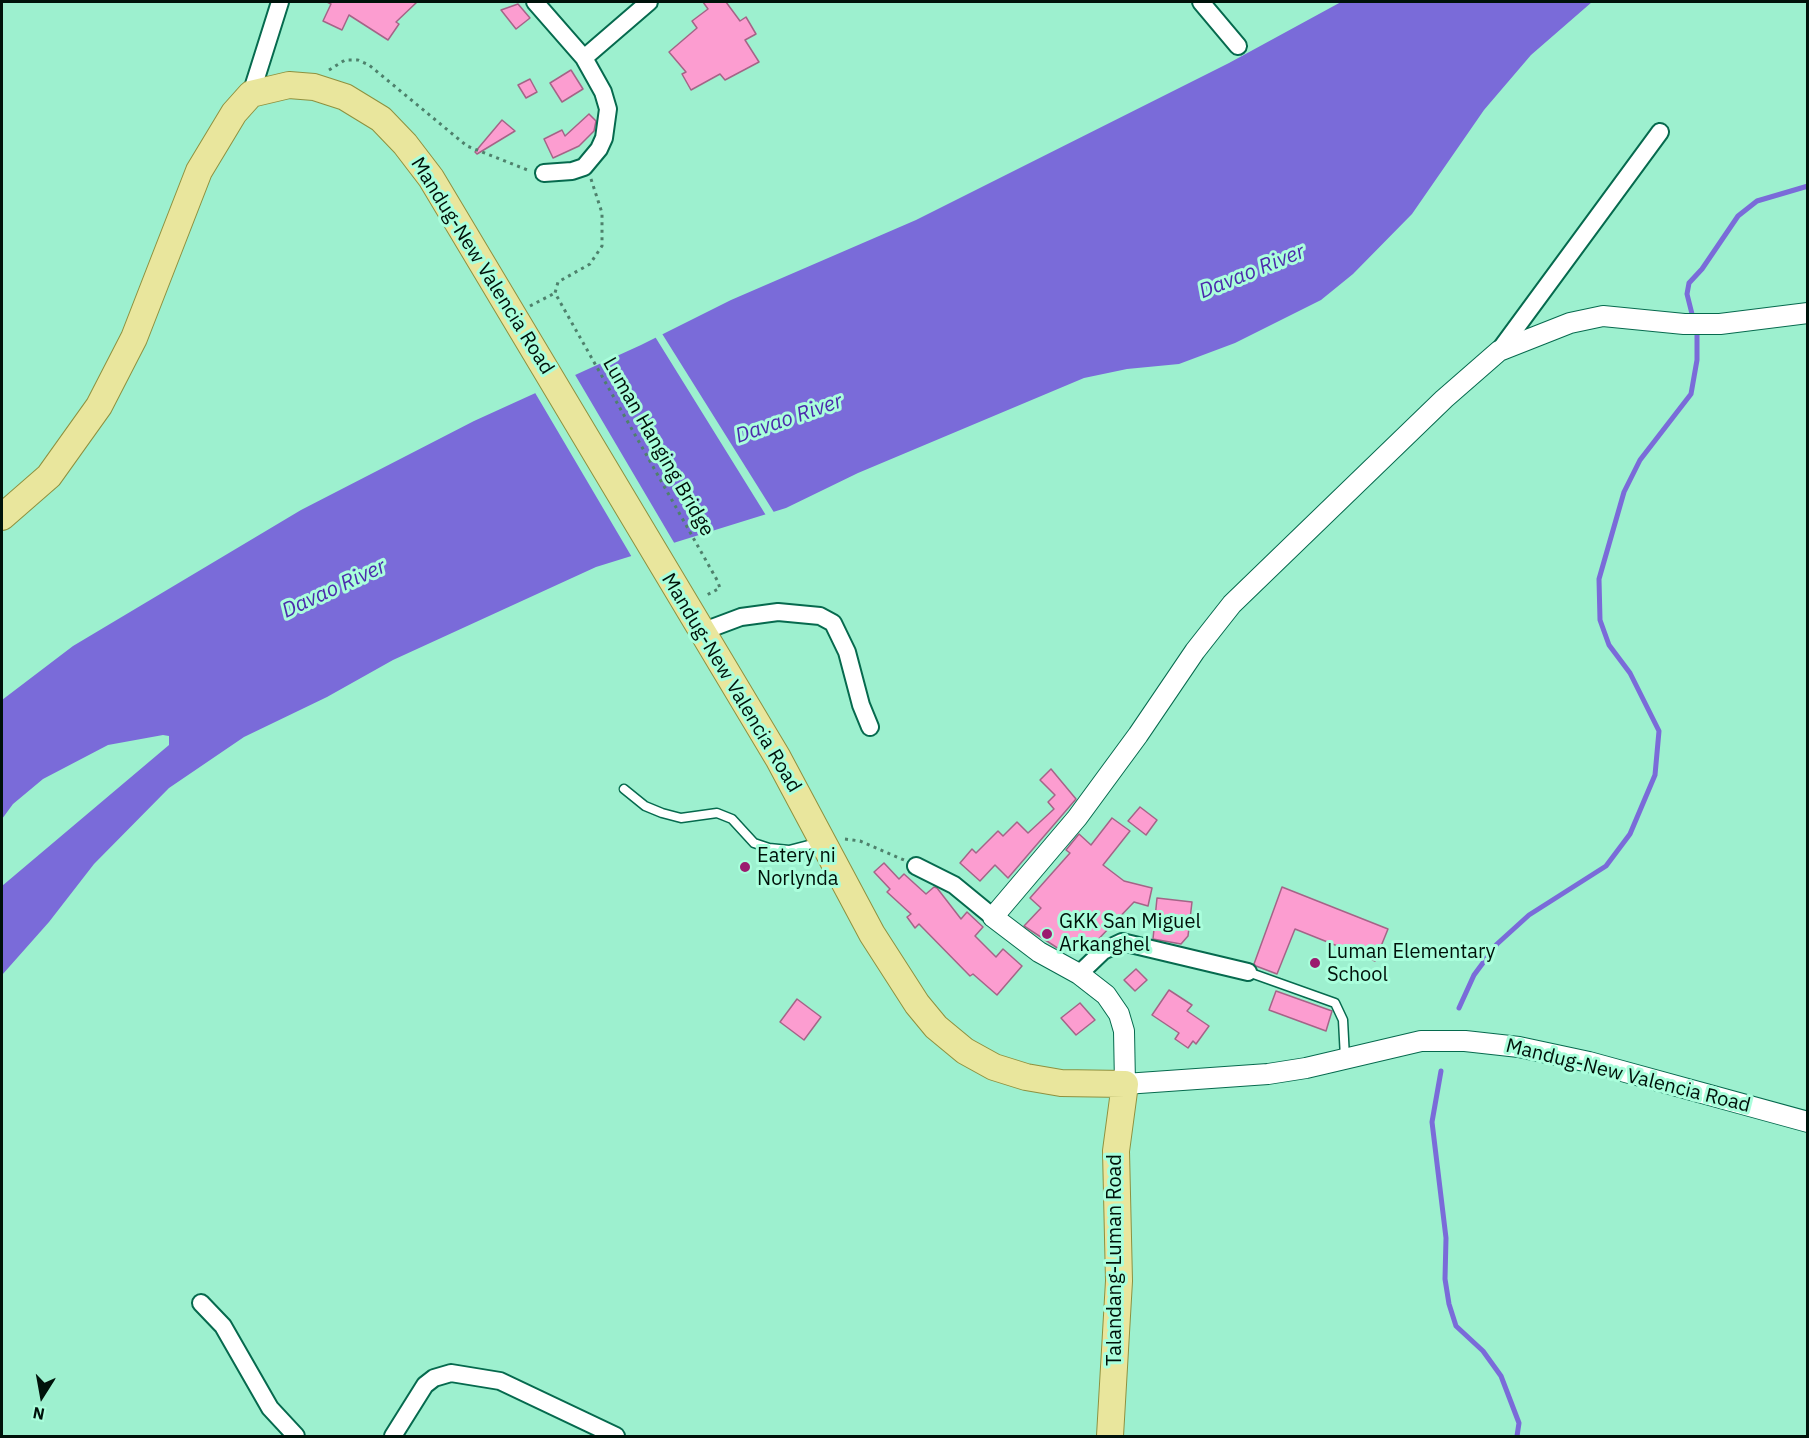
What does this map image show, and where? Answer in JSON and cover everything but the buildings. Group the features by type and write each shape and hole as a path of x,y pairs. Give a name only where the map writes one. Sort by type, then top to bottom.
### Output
{"main road":[{"name":"Mandug-New Valencia Road","path":"251,94 289,85 314,87 345,97 381,119 405,144 431,178 778,758 872,934 917,1004 936,1028 965,1052 994,1067 1026,1077 1071,1084 1125,1084"},
{"path":"2,517 49,476 99,406 134,338 199,171 234,113 251,94"},
{"name":"Talandang-Luman Road","path":"1110,1437 1119,1281 1116,1150 1125,1084"}],"street":[{"path":"251,94 280,2"},
{"path":"535,2 584,58 603,92 608,109 604,138 599,149 584,167 572,171 544,173"},
{"path":"584,58 649,2"},
{"path":"1201,2 1238,46"},
{"path":"993,917 1077,818 1138,735 1195,651 1232,604 1444,399 1499,351 1660,132"},
{"path":"1499,351 1570,323 1603,316 1684,324 1720,324 1808,313"},
{"path":"701,632 741,617 778,612 801,612 827,619 833,623 841,636 870,727"},
{"path":"916,866 954,885 1039,952 1078,974 1107,996 1119,1014 1127,1055 1125,1084"},
{"path":"1078,974 1104,951 1122,942 1248,972"},
{"name":"Mandug-New Valencia Road","path":"1125,1084 1268,1074 1421,1041 1504,1044 1589,1062 1808,1122"},
{"path":"201,1303 229,1336 270,1408 296,1437"},
{"path":"393,1437 424,1384 451,1373 500,1381 616,1437"}],"lane":[{"path":"624,789 645,806 662,813 681,818 717,813 732,819 754,843 769,848 806,848 823,841"},
{"path":"1248,972 1335,1003 1343,1020 1345,1059"}],"path":[{"path":"314,87 336,65 345,60 358,60 394,83 467,146 514,167 544,173"},
{"path":"514,315 555,293 558,282 590,264 602,246 603,222 599,195 584,167"},
{"name":"Luman Hanging Bridge","path":"555,293 717,580"},
{"path":"823,841 843,838 860,841 916,866"}],"water":[{"name":"Davao River","path":"1341,2 1592,2 1531,55 1484,110 1412,214 1353,274 1321,300 1235,343 1179,364 1127,369 1084,378 858,473 786,508 596,567 393,660 327,697 244,737 169,788 94,864 49,922 2,975 2,886 169,745 169,736 163,735 108,745 43,779 13,804 2,819 2,700 73,646 301,510 474,421 641,345 731,300 916,220 1229,63"}],"pier":[{"path":"661,332 775,514 767,517 654,335"},
{"path":"574,373 676,546 633,559 534,391"}],"waterway":[{"path":"1692,314 1687,294 1689,283 1702,269 1738,216 1757,201 1808,186"},
{"path":"1459,1008 1474,975 1497,944 1529,915 1606,866 1630,834 1655,775 1659,731 1630,673 1609,645 1600,620 1599,579 1624,492 1640,460 1691,394 1697,360 1697,334"},
{"path":"1441,1071 1432,1122 1446,1238 1445,1279 1449,1304 1456,1326 1483,1351 1501,1376 1519,1423 1517,1436"}],"place":[{"name":"Eatery ni Norlynda","path":"745,867"},
{"name":"GKK San Miguel Arkanghel","path":"1047,934"},
{"name":"Luman Elementary School","path":"1315,963"}]}
